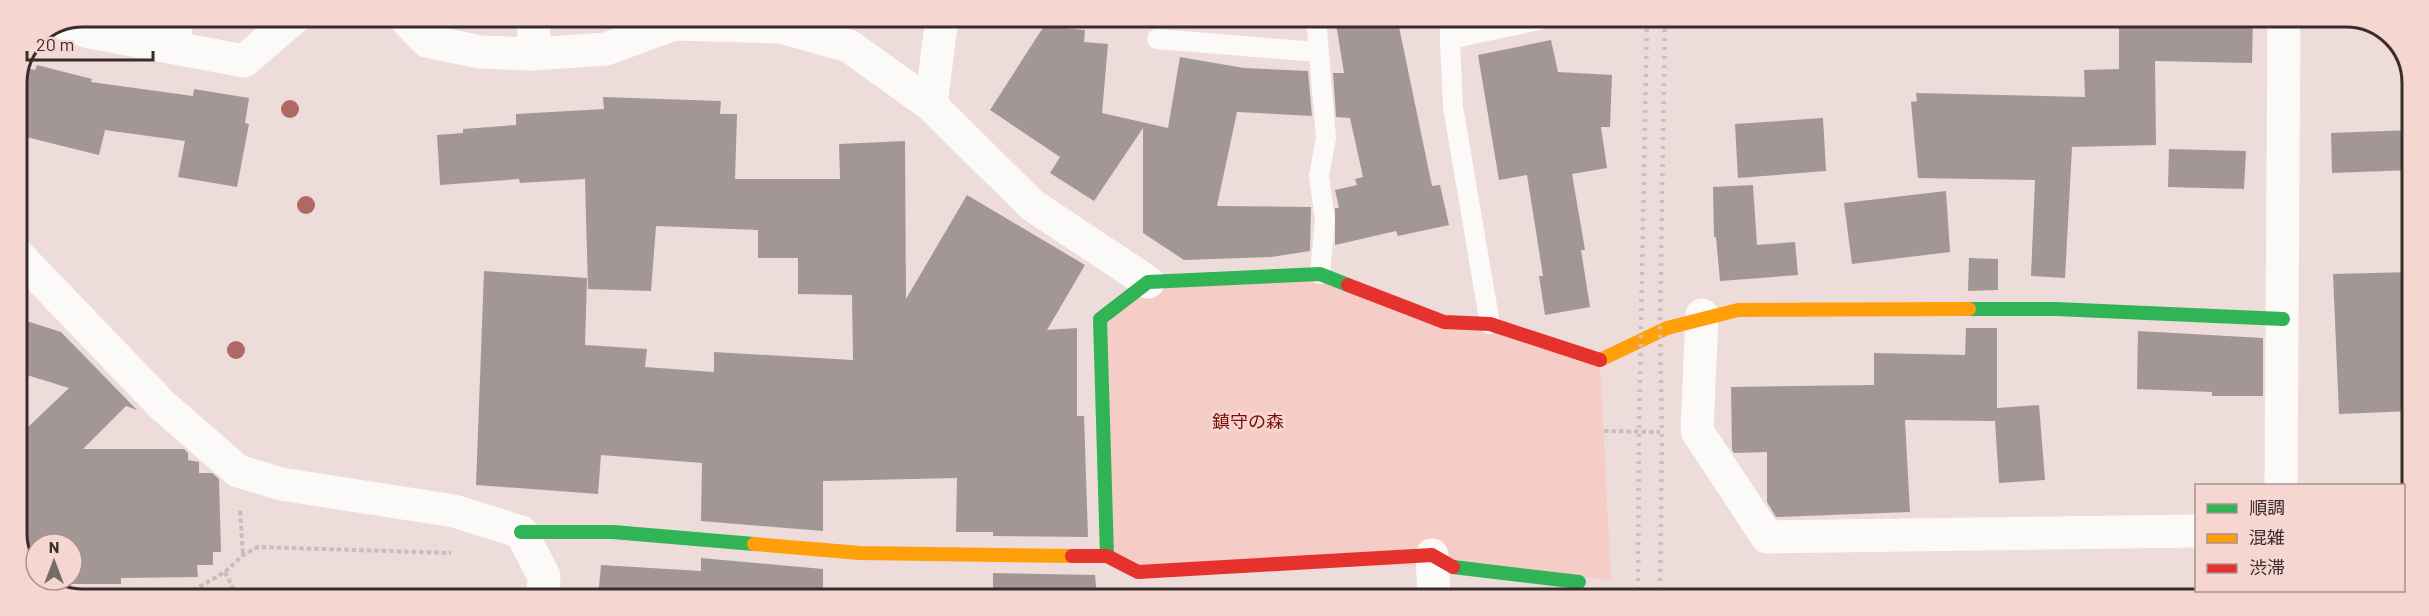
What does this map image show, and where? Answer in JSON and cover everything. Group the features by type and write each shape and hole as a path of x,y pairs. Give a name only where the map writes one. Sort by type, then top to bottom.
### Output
{"street":[{"path":"75,28 90,33 175,32 244,60 283,27"},
{"path":"414,27 428,41 480,52 534,54 606,49 666,27"},
{"path":"534,27 534,54"},
{"path":"793,27 849,46 931,105 1032,205 1148,282"},
{"path":"931,105 941,27"},
{"path":"2281,484 2284,27"},
{"path":"27,264 163,406 238,471 281,484 454,511 521,532 613,532 860,553 1107,556 1138,572 1432,555 1454,568 1580,582"},
{"path":"1107,556 1100,319 1148,282 1320,274 1444,322 1490,324 1600,360 1641,337 1702,315 1738,310 2056,309 2283,319"},
{"path":"1702,315 1697,431 1767,537 2195,531"},
{"path":"521,532 544,576 543,589"},
{"path":"1432,555 1434,589"}],"lane":[{"path":"1316,27 1326,138 1319,176 1325,220 1320,274"},
{"path":"1449,27 1453,108 1490,324"},
{"path":"1450,39 1506,27"},
{"path":"1157,39 1317,52"}],"path":[{"path":"1604,431 1697,431"},
{"path":"196,589 225,572 243,555 258,547 459,553"},
{"path":"225,572 233,589"}],"green space":[{"name":"鎮守の森","path":"1319,277 1600,362 1611,580 1456,565 1138,569 1109,555 1102,321 1149,285"}],"building":[{"path":"1043,27 1085,30 1084,42 1108,44 1102,113 1168,128 1180,57 1244,68 1308,71 1312,116 1237,112 1217,206 1311,207 1310,251 1271,257 1184,260 1143,233 1143,128 1094,201 1050,173 1060,157 990,110"},
{"path":"1337,27 1399,27 1432,186 1440,185 1449,225 1398,236 1396,231 1335,245 1335,208 1339,208 1335,190 1357,185 1355,179 1363,177 1350,118 1336,117 1333,73 1344,73"},
{"path":"2119,27 2253,27 2252,63 2155,61 2156,145 2072,147 2065,278 2031,276 2035,180 1918,178 1911,102 1917,101 1916,93 2085,97 2084,70 2119,69"},
{"path":"1551,40 1558,72 1612,75 1610,127 1601,127 1607,168 1572,174 1585,250 1581,250 1590,307 1545,315 1539,276 1543,276 1527,175 1499,180 1478,55"},
{"path":"37,65 92,79 91,82 193,96 194,89 249,98 245,123 249,124 237,187 178,177 185,141 105,130 99,155 27,137 28,72 29,69 35,70"},
{"path":"603,97 721,101 720,114 737,114 735,179 840,179 839,144 905,141 906,299 967,195 1085,265 1047,330 1077,328 1077,416 1084,416 1088,537 993,536 993,532 956,532 957,478 823,481 823,531 701,521 702,463 601,455 598,494 476,485 484,271 587,278 585,345 647,349 645,367 714,372 714,352 853,360 852,295 798,294 798,258 758,258 758,230 656,226 651,291 588,289 585,179 520,183 519,179 440,185 437,135 463,133 463,129 516,125 516,114 604,109"},
{"path":"1823,118 1826,171 1738,178 1735,124"},
{"path":"2402,130 2402,170 2332,173 2331,133"},
{"path":"2169,149 2246,151 2244,189 2168,187"},
{"path":"1753,185 1757,245 1795,242 1798,275 1720,281 1716,237 1714,237 1713,187"},
{"path":"1946,191 1950,252 1852,264 1844,203"},
{"path":"1969,258 1998,259 1998,290 1968,291"},
{"path":"2402,272 2402,411 2339,414 2333,274"},
{"path":"27,321 61,332 137,410 126,406 83,449 184,449 188,453 188,460 199,462 199,473 212,473 219,479 221,552 213,552 213,565 197,565 198,577 121,578 121,584 84,584 84,532 27,532 27,428 69,388 27,375"},
{"path":"1966,328 1997,328 1997,408 2039,405 2045,480 1999,483 1995,421 1905,420 1910,512 1776,517 1767,502 1767,452 1734,453 1732,450 1731,387 1874,385 1874,353 1965,355"},
{"path":"2138,331 2263,338 2263,396 2212,396 2212,392 2137,389"},
{"path":"701,558 823,569 823,589 599,589 601,565 701,571"},
{"path":"993,573 1095,575 1096,589 993,589"}],"railway":[{"path":"1638,589 1647,27"},
{"path":"1660,589 1662,432 1660,330 1665,27"}],"traffic: fast":[{"path":"1107,556 1100,319 1148,282 1320,274 1348,285"},
{"path":"1969,309 2056,309 2283,319"},
{"path":"521,532 613,532 754,544"},
{"path":"1453,567 1579,582"}],"traffic: slow":[{"path":"1600,360 1667,328 1738,310 1969,309"},
{"path":"754,544 860,553 1072,556"}],"traffic: jam":[{"path":"1348,285 1444,322 1490,324 1600,360"},
{"path":"1072,556 1107,556 1138,572 1432,555 1453,567"}]}
